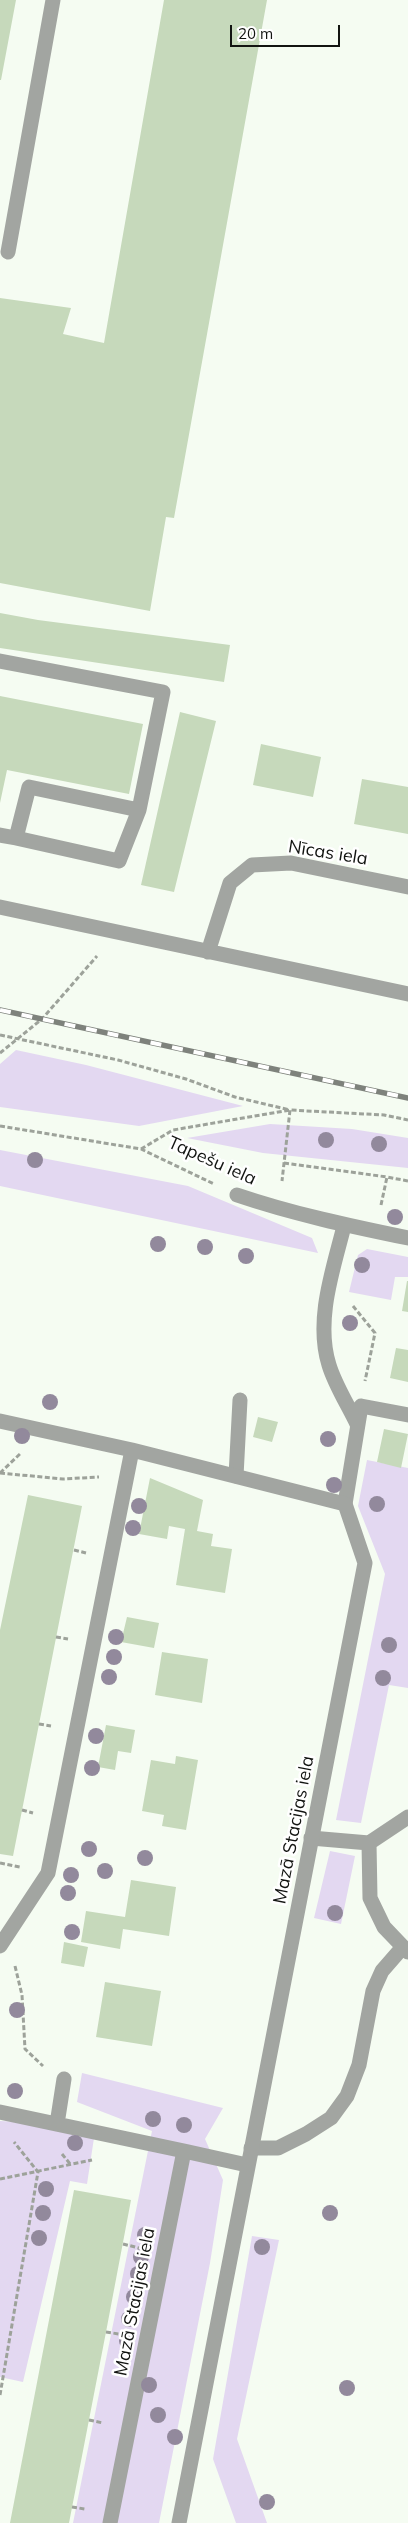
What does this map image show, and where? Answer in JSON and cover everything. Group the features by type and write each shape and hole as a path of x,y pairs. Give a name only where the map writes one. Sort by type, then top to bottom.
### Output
{"street":[{"path":"8,252 54,0"},
{"path":"0,661 163,692 139,810 119,861 0,835"},
{"path":"16,838 29,787 139,810"},
{"name":"Nīcas iela","path":"208,952 230,883 252,865 291,863 408,887"},
{"path":"0,907 408,994"},
{"name":"Tapešu iela","path":"237,1195 279,1209 344,1226 408,1238"},
{"path":"344,1226 331,1279 322,1329 329,1365 358,1424"},
{"path":"236,1476 240,1400"},
{"path":"0,1421 132,1450 345,1504 360,1406 408,1415"},
{"path":"4,1940 48,1873 132,1450"},
{"name":"Mazā Stacijas iela","path":"179,2523 365,1563 345,1504"},
{"path":"311,1838 368,1843 408,1817"},
{"path":"251,2148 278,2148 306,2134 331,2118 347,2096 359,2065 373,1991 382,1971 405,1950 384,1927 370,1898 368,1843"},
{"path":"57,2124 64,2079"},
{"path":"0,2112 247,2165"},
{"name":"Mazā Stacijas iela","path":"110,2523 184,2151"}],"path":[{"path":"0,1053 42,1019 66,995 117,932"},
{"path":"0,1035 118,1060 186,1079 235,1097 290,1110 384,1115 408,1120"},
{"path":"141,1149 173,1130 290,1110"},
{"path":"279,1209 290,1110"},
{"name":"Tapešu iela","path":"0,1126 141,1149 237,1195"},
{"path":"284,1163 408,1181"},
{"path":"376,1232 387,1177"},
{"path":"331,1279 375,1333 360,1406"},
{"path":"0,1473 63,1479 127,1475"},
{"path":"4,1940 22,1995 25,2049 38,2064 64,2079"},
{"path":"0,2395 1,2378 38,2172 7,2134"},
{"path":"0,2179 97,2159"},
{"path":"106,2332 120,2334"}],"shaded area":[{"path":"16,1050 86,1065 243,1106 139,1126 0,1107 0,1064"},
{"path":"270,1124 352,1129 408,1138 408,1168 263,1153 187,1138"},
{"path":"0,1150 188,1186 312,1238 318,1253 0,1186"},
{"path":"367,1249 408,1257 408,1277 395,1277 391,1300 349,1292 358,1255"},
{"path":"367,1460 408,1468 408,1688 389,1685 361,1823 336,1820 385,1574 358,1506"},
{"path":"330,1851 355,1856 341,1924 314,1918"},
{"path":"82,2073 223,2108 205,2139 223,2180 210,2263 159,2523 73,2523 152,2131 77,2102"},
{"path":"0,2121 22,2122 94,2138 87,2184 70,2181 23,2382 0,2377"},
{"path":"252,2236 279,2240 237,2439 267,2523 236,2523 213,2459"}],"building":[{"path":"0,0 16,0 1,80 0,80"},
{"path":"164,0 267,0 174,518 166,517 150,611 0,583 0,298 71,308 63,334 104,343"},
{"path":"0,613 38,620 230,645 224,682 0,648"},
{"path":"0,696 143,724 129,794 7,770 0,803"},
{"path":"180,712 216,721 174,892 141,885"},
{"path":"261,744 321,757 313,797 253,785"},
{"path":"362,779 408,787 408,834 354,824"},
{"path":"408,1281 408,1312 402,1311"},
{"path":"396,1348 408,1350 408,1382 390,1378"},
{"path":"258,1417 278,1422 272,1442 253,1437"},
{"path":"384,1429 408,1434 401,1468 377,1462"},
{"path":"150,1478 203,1500 197,1531 213,1534 211,1546 232,1549 225,1593 176,1585 185,1529 169,1526 167,1539 139,1534"},
{"path":"28,1495 82,1506 13,1856 0,1854 0,1630"},
{"path":"127,1617 159,1623 154,1648 121,1642"},
{"path":"162,1652 208,1659 202,1703 155,1695"},
{"path":"106,1725 135,1730 131,1753 118,1751 115,1770 98,1767"},
{"path":"176,1756 198,1760 186,1830 162,1826 164,1815 142,1811 151,1760 175,1764"},
{"path":"131,1880 176,1887 169,1936 123,1929 120,1949 81,1942 86,1911 125,1917"},
{"path":"64,1942 88,1947 84,1967 61,1963"},
{"path":"105,1982 161,1991 152,2046 96,2037"},
{"path":"74,2190 131,2200 106,2332 69,2523 10,2523"}],"railway":[{"path":"0,1010 408,1098"}]}
